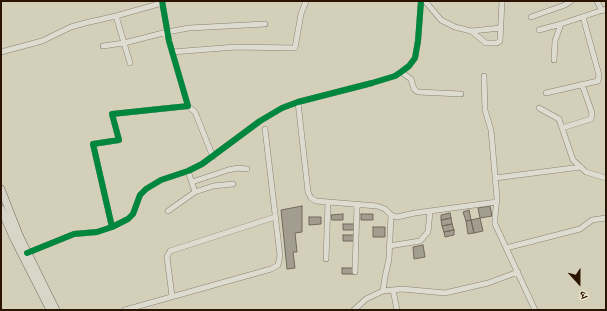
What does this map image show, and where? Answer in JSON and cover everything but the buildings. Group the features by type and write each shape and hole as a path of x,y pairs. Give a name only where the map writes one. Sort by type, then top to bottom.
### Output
{"main road":[{"path":"1,189 12,219 56,310"},
{"path":"1,209 13,238 50,310"}],"street":[{"path":"172,52 236,47 295,48 301,14 306,1"},
{"path":"28,253 74,234 97,232 112,227 131,217 140,195 146,189 161,180 188,171 213,157 260,121 282,108 298,102 372,83 394,76 401,72 409,66 415,58 418,41 421,1"},
{"path":"425,1 441,20 455,27 471,31 501,28"},
{"path":"471,31 484,43 497,43 500,41 502,1"},
{"path":"531,17 565,5 571,1"},
{"path":"539,30 604,10 597,1"},
{"path":"1,52 42,41 85,23 116,16 162,2 172,52 188,106 195,112 213,157"},
{"path":"116,16 130,63"},
{"path":"546,93 598,81 599,75 583,17"},
{"path":"103,46 124,43 189,28 265,24"},
{"path":"554,60 555,41 561,24"},
{"path":"401,72 411,79 414,89 418,92 461,94"},
{"path":"484,76 485,110 492,130 497,202 495,221 535,310"},
{"path":"562,128 591,119 592,112 582,84"},
{"path":"298,102 309,195 316,201 381,208 391,215 401,217 415,213 497,202"},
{"path":"112,227 93,144 119,140 112,114 188,106"},
{"path":"539,108 559,119 573,160 586,172 606,178"},
{"path":"125,310 278,265 280,256 265,129"},
{"path":"495,178 581,167"},
{"path":"192,182 228,170 238,168 247,169"},
{"path":"188,171 195,192"},
{"path":"168,211 195,192 213,186 233,184"},
{"path":"326,259 328,203"},
{"path":"355,272 357,205"},
{"path":"389,246 420,241 428,232 430,212"},
{"path":"383,292 389,259 391,215"},
{"path":"172,296 167,257 170,251 275,217"},
{"path":"506,248 580,229 592,220 606,218"},
{"path":"354,310 366,300 383,292 402,290 446,293 488,283 518,272"},
{"path":"393,290 397,310"}],"cycle path":[{"path":"112,227 93,144 119,140 112,114 188,106 169,41 162,1"},
{"path":"27,253 74,234 97,232 128,219 133,214 140,195 146,189 161,180 188,171 202,164 260,121 282,108 298,102 395,76 409,66 415,58 418,41 421,1"}]}
